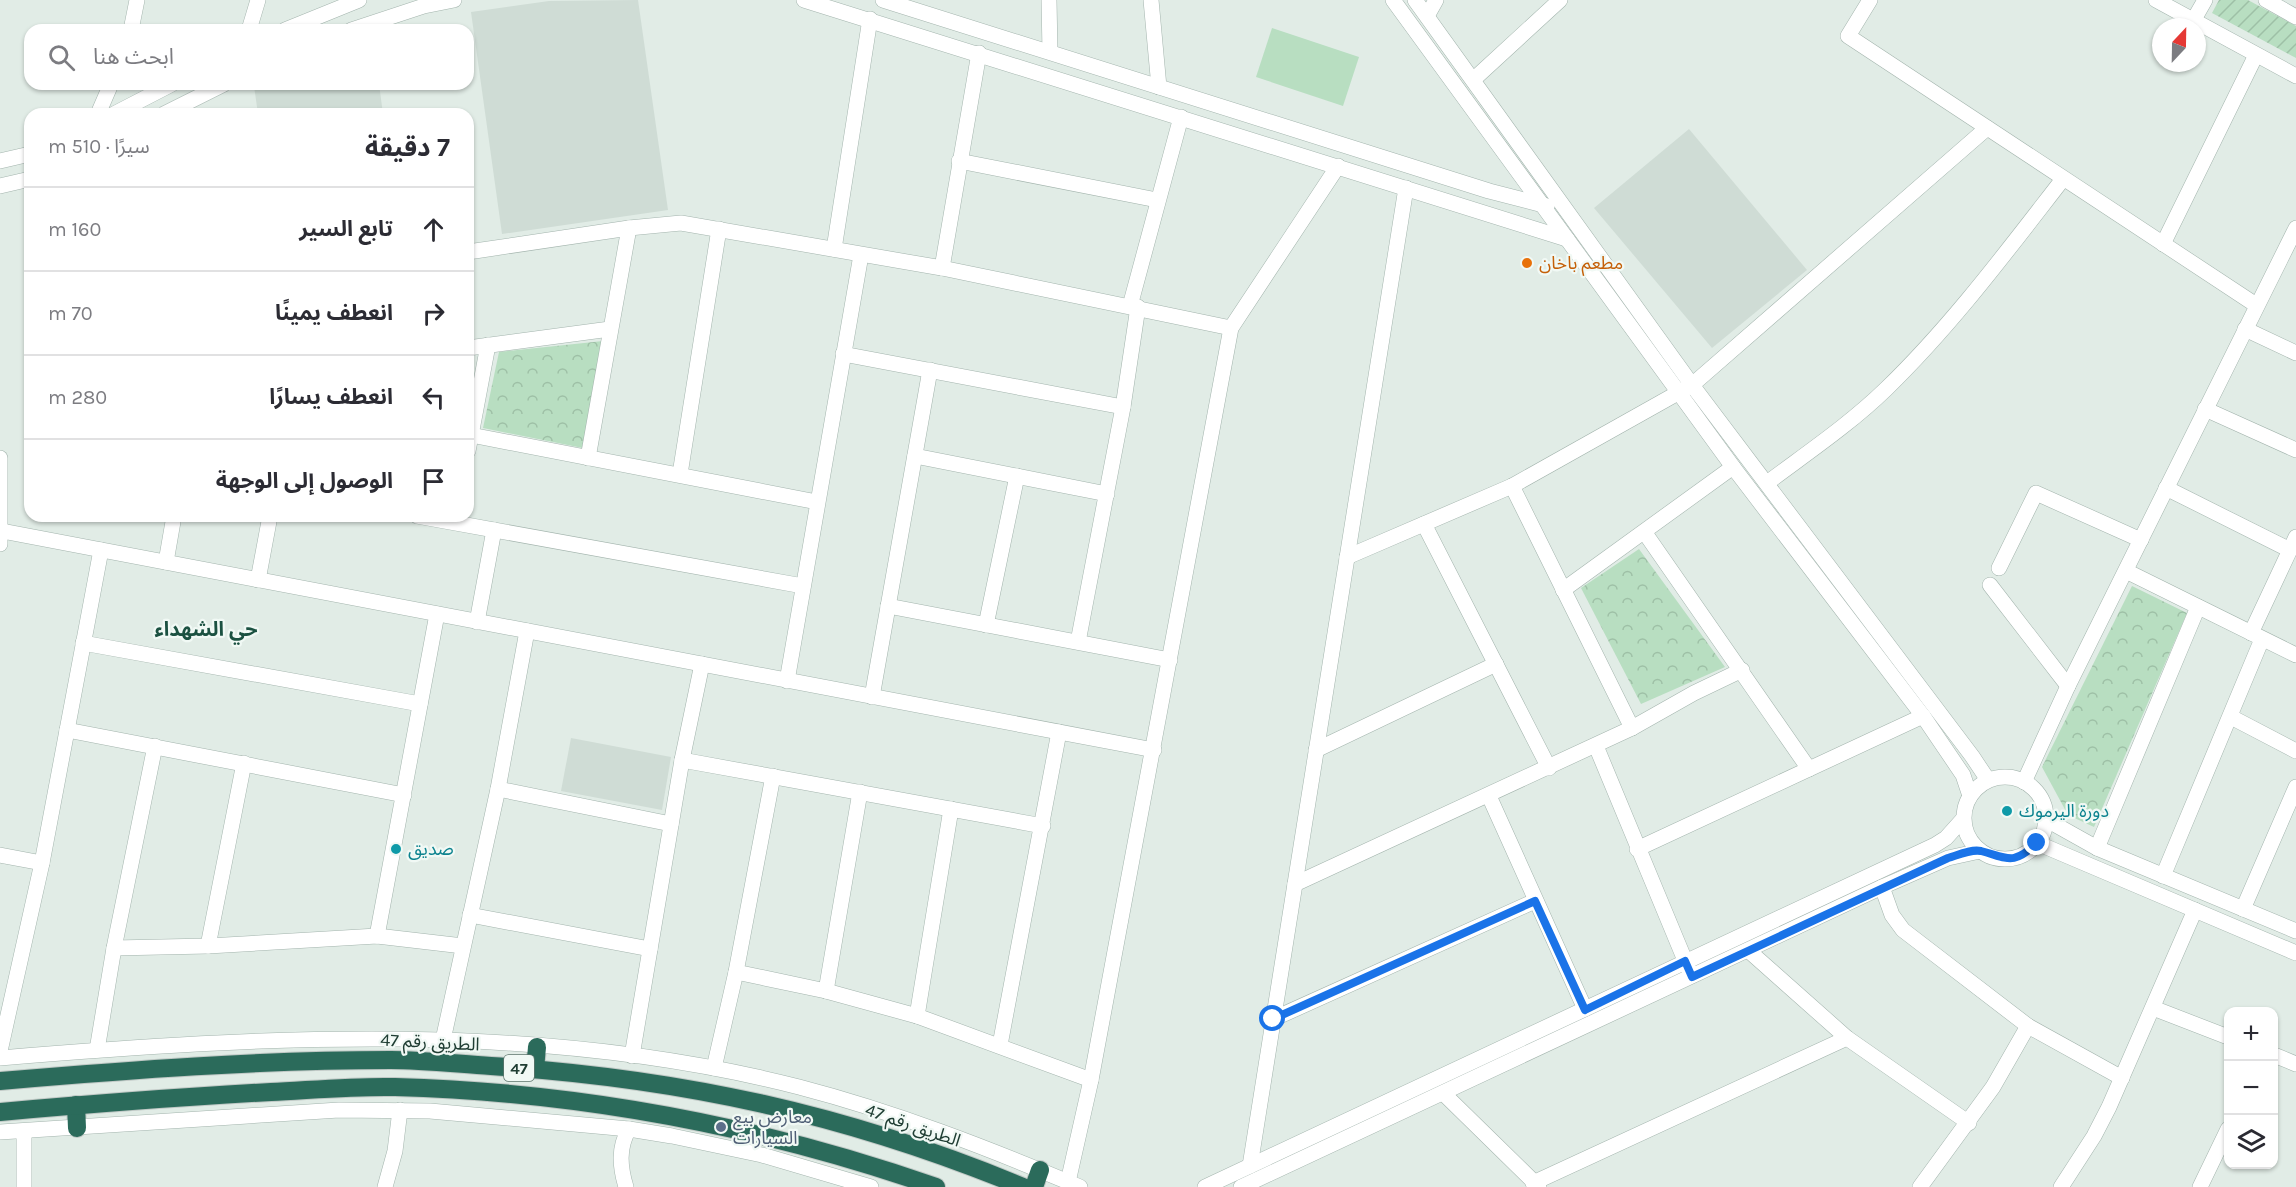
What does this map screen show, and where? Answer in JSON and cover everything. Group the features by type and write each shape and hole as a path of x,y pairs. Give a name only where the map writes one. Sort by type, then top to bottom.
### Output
{"highway":[{"path":"535,1069 537,1047"},
{"path":"394,1060 394,1087"},
{"name":"الطريق رقم 47","path":"0,1081 250,1064 394,1060 610,1075 758,1101 903,1143 1023,1187"},
{"name":"47","path":"0,1112 214,1095 394,1087 586,1102 691,1119 836,1154 936,1187"},
{"path":"76,1105 77,1128"}],"street":[{"path":"132,24 137,0"},
{"path":"251,24 258,0"},
{"path":"300,24 359,0"},
{"path":"367,24 424,3 454,0"},
{"path":"804,0 1567,239"},
{"path":"883,0 904,3 1159,87 1489,191 1545,207 1561,202"},
{"path":"1049,0 1050,51"},
{"path":"1151,0 1159,87"},
{"path":"1393,0 1567,239 1686,389 1767,483 1988,780"},
{"path":"1416,0 1561,202 1686,389 1733,467 1923,717 1963,775 1970,796"},
{"path":"1427,16 1436,0"},
{"path":"1473,80 1560,0"},
{"path":"1870,0 1848,36 2256,305"},
{"path":"2156,0 2188,18"},
{"path":"2195,18 2205,0"},
{"path":"2266,0 2296,17"},
{"path":"834,249 870,19"},
{"path":"2206,28 2296,76"},
{"path":"942,268 979,53"},
{"path":"2163,244 2256,55"},
{"path":"101,108 108,90"},
{"path":"123,108 150,90"},
{"path":"176,108 212,90"},
{"path":"1078,642 1123,407 1134,306 1157,200 1181,117"},
{"path":"1347,557 1512,486 1686,389 1987,128"},
{"path":"0,161 24,155"},
{"path":"959,161 1157,200"},
{"path":"0,1058 298,1038 443,1040 632,1056 714,1068 797,1086 881,1110 1037,1179 1074,1184 1091,1080 1232,327 1338,166"},
{"path":"1767,483 1859,413 1910,365 1970,298 2063,178"},
{"path":"0,186 24,180"},
{"path":"1250,1166 1406,188"},
{"path":"1483,211 1489,191"},
{"path":"474,251 675,223 942,268 1232,327"},
{"path":"588,458 629,228"},
{"path":"2024,782 2068,686 2296,228"},
{"path":"680,474 719,229"},
{"path":"787,681 861,255"},
{"path":"474,347 610,329"},
{"path":"2245,329 2296,353"},
{"path":"474,419 488,345"},
{"path":"843,354 1123,407"},
{"path":"872,697 930,370"},
{"path":"2205,409 2296,450"},
{"path":"474,436 817,502"},
{"path":"915,456 1107,494"},
{"path":"0,458 1,537 101,550 166,562 1154,750"},
{"path":"1563,590 1645,533 1733,467"},
{"path":"986,625 1017,476"},
{"path":"1512,486 1632,728"},
{"path":"2163,876 2231,717 2256,636 2293,544 2166,488"},
{"path":"1999,568 2036,493 2141,540"},
{"path":"166,562 173,522"},
{"path":"258,580 269,522"},
{"path":"466,522 494,530 803,586"},
{"path":"1424,524 1549,768"},
{"path":"477,622 494,530"},
{"path":"1645,533 1809,769"},
{"path":"0,1051 42,863 101,550"},
{"path":"2126,571 2296,655"},
{"path":"1990,585 2068,686"},
{"path":"888,606 1170,660"},
{"path":"2097,848 2198,607"},
{"path":"377,936 437,614"},
{"path":"443,1040 498,789 527,631"},
{"path":"83,643 420,704"},
{"path":"632,1056 682,760 702,664"},
{"path":"1316,750 1497,664"},
{"path":"1295,884 1596,746 1742,670"},
{"path":"1637,849 1923,717"},
{"path":"2231,717 2296,751"},
{"path":"67,730 404,795"},
{"path":"1000,1045 1059,732"},
{"path":"97,1050 114,948 155,746"},
{"path":"1596,746 1692,977"},
{"path":"682,760 1042,826"},
{"path":"208,946 244,763"},
{"path":"714,1068 736,972 773,776"},
{"path":"1205,1187 1935,845 1954,831 1963,819 1970,796 1988,780 2012,778 2024,782 2038,795 2047,820 2097,848 2296,931"},
{"path":"2243,909 2296,787"},
{"path":"498,789 671,824"},
{"path":"826,992 860,792"},
{"path":"1489,796 1585,1010"},
{"path":"917,1016 951,809"},
{"path":"1963,819 1968,837 1980,851 1992,857 2010,858 2028,852 2037,843 2047,820"},
{"path":"2037,843 2296,953"},
{"path":"1241,1187 1882,887 1948,858 1980,851"},
{"path":"0,855 42,863"},
{"path":"1882,887 1892,915 1903,930 2028,1026 2122,1078"},
{"path":"1273,1019 1535,901"},
{"path":"2061,1187 2094,1136 2122,1078 2195,910"},
{"path":"470,915 650,949"},
{"path":"114,948 208,946 377,936 463,946"},
{"path":"1749,951 1847,1038 1969,1123"},
{"path":"736,972 826,992 917,1016 1091,1080"},
{"path":"2153,1008 2224,1035"},
{"path":"1920,1187 1969,1123 1998,1080 2028,1026"},
{"path":"1443,1093 1536,1185 1847,1038"},
{"path":"2278,1057 2296,1064"},
{"path":"0,1132 339,1110 400,1110 628,1129 762,1155 872,1187"},
{"path":"385,1187 395,1151 400,1110"},
{"path":"626,1187 620,1162 623,1140 628,1129"},
{"path":"24,1131 24,1187"},
{"path":"2200,1187 2224,1139"}],"shaded area":[{"path":"638,0 668,210 502,234 471,12 549,1"},
{"path":"255,90 380,90 382,108 257,108"},
{"path":"1689,129 1807,270 1712,348 1594,208"},
{"path":"571,738 671,757 662,810 561,791"}],"green space":[{"path":"2219,0 2248,0 2296,26 2296,58 2212,13"},
{"path":"1272,28 1359,57 1343,106 1256,77"},
{"path":"603,341 583,448 483,428 499,352"},
{"path":"1639,549 1725,667 1641,704 1581,588"},
{"path":"2132,586 2187,613 2094,827 2068,815 2042,767"}],"place":[{"name":"مطعم باخان","path":"1527,263"},
{"name":"دورة اليرموك","path":"2007,811"},
{"name":"صديق","path":"396,849"},
{"name":"معارض بيع السيارات","path":"721,1127"}],"district":[{"name":"حي الشهداء","path":"206,629"}],"route":[{"path":"1273,1019 1535,901 1585,1010 1685,961 1692,977 1948,858 1967,852 1980,851 1992,857 2004,859 2017,857 2028,852 2037,843"}]}
